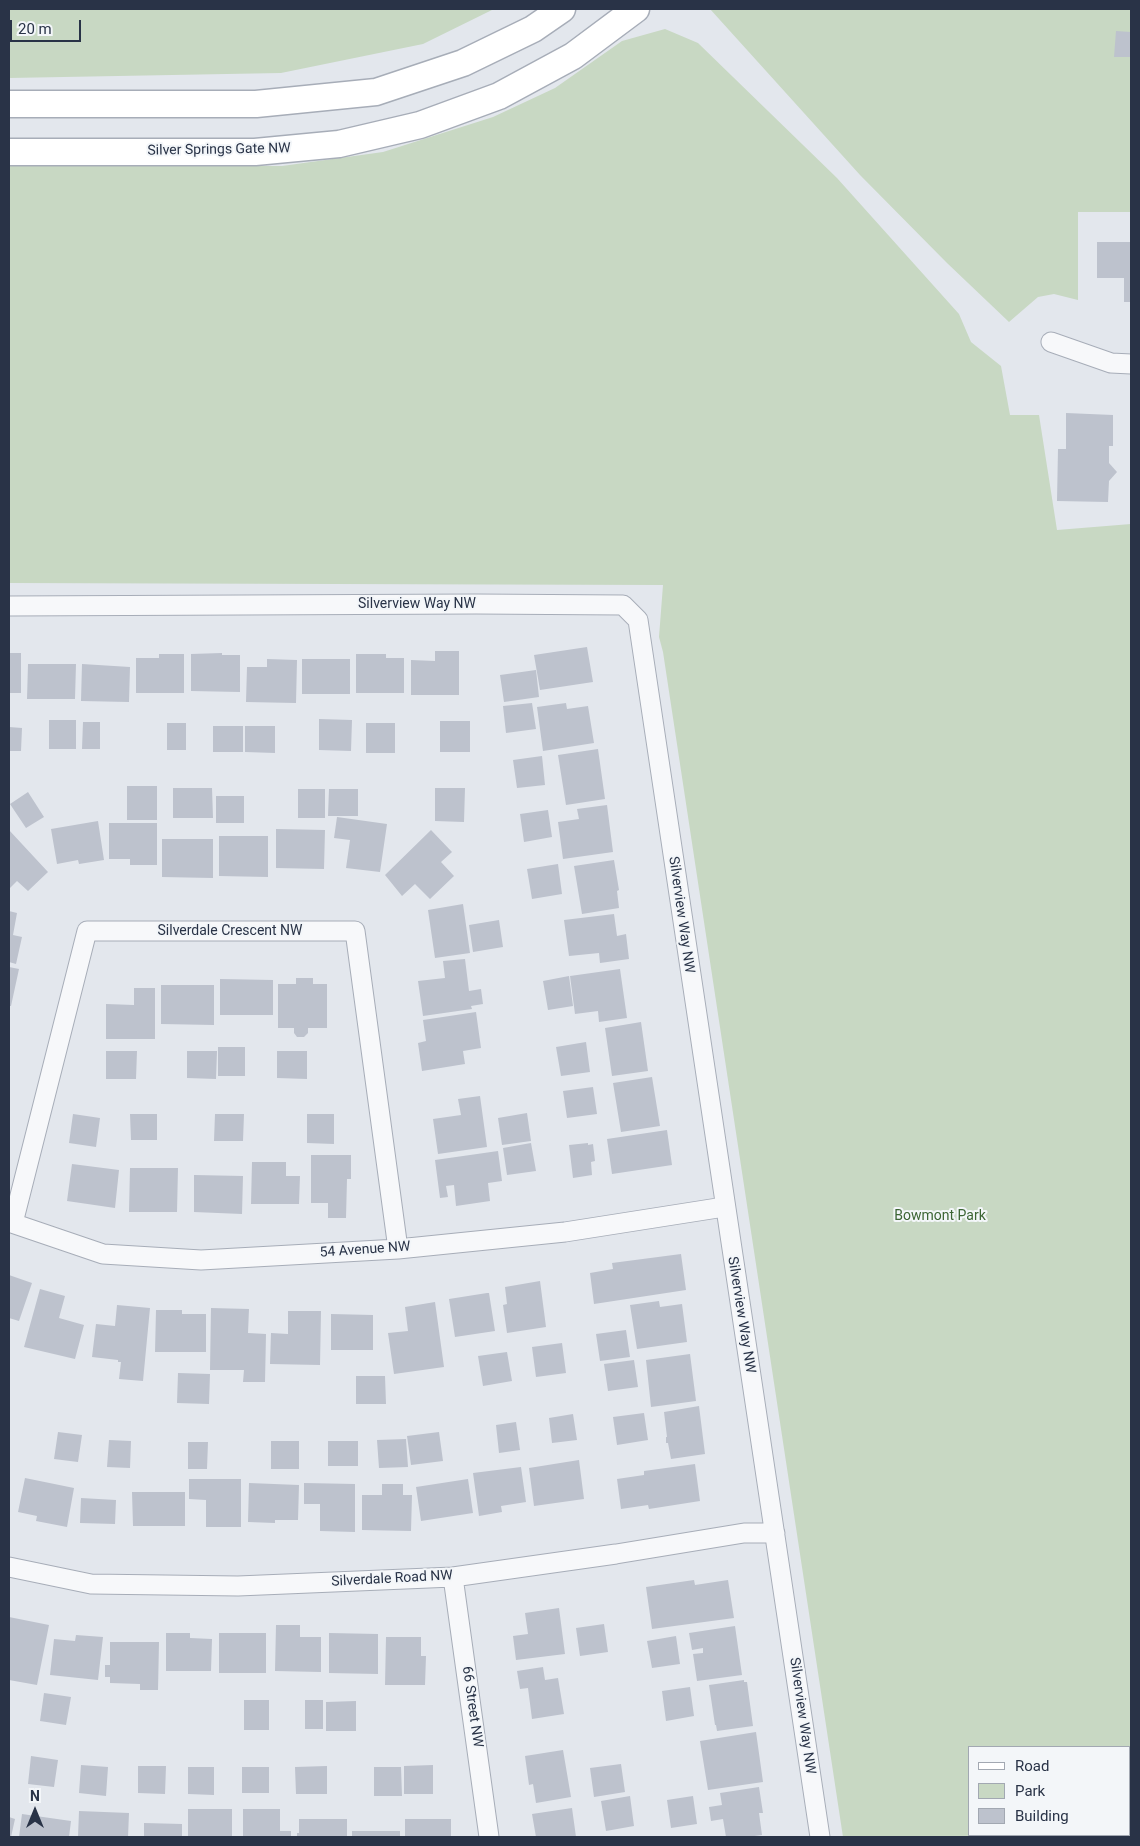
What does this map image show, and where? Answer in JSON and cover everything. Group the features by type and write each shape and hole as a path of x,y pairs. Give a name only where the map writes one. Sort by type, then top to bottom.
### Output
{"street":[{"path":"9,104 256,104 376,92 463,64 533,29 562,9"},
{"name":"Silver Springs Gate NW","path":"9,152 255,152 339,144 420,124 499,96 573,56 636,9"},
{"path":"1051,342 1111,363 1131,364"},
{"name":"Silverview Way NW","path":"9,606 623,605 638,620 724,1207 820,1837"},
{"name":"Silverdale Crescent NW","path":"11,1222 87,931 355,931 398,1248"},
{"name":"54 Avenue NW","path":"11,1222 103,1254 201,1260 398,1248 565,1232 724,1207"},
{"name":"Silverdale Road NW","path":"9,1567 91,1584 238,1586 453,1577 616,1554 744,1533 775,1533"},
{"name":"66 Street NW","path":"453,1577 489,1837"}],"green space":[{"path":"9,9 494,9 423,44 281,73 9,78"},
{"path":"710,9 1131,9 1131,212 1078,212 1078,300 1054,294 1038,297 1009,322 947,263 860,175"},
{"name":"Bowmont Park","path":"665,29 698,43 837,178 959,314 971,342 1001,366 1010,415 1039,415 1057,530 1131,524 1131,1837 843,1837 663,652 659,637 663,585 9,583 9,166 282,166 383,152 493,117 555,88 622,41"}],"building":[{"path":"1116,31 1131,32 1131,57 1114,57"},
{"path":"1097,242 1131,242 1131,302 1124,302 1124,278 1097,278"},
{"path":"1066,413 1113,415 1113,446 1109,446 1109,463 1117,472 1109,481 1108,502 1057,501 1058,449 1066,449"},
{"path":"587,647 593,682 540,690 534,655"},
{"path":"435,651 459,651 459,695 411,695 411,660 435,661"},
{"path":"9,653 21,653 21,693 9,693"},
{"path":"222,653 222,655 240,655 240,692 191,691 191,654"},
{"path":"159,654 184,654 184,693 136,693 136,658 159,658"},
{"path":"356,654 386,654 386,658 404,658 404,693 356,693"},
{"path":"267,659 297,660 296,703 246,702 247,667 267,667"},
{"path":"302,659 350,659 350,694 302,694"},
{"path":"28,664 76,664 75,699 27,699"},
{"path":"82,664 130,667 129,702 81,701"},
{"path":"536,670 539,697 504,702 500,675"},
{"path":"532,703 536,729 506,733 503,706"},
{"path":"566,703 567,709 588,706 594,743 543,751 537,707"},
{"path":"319,719 352,720 351,751 319,750"},
{"path":"49,720 76,720 76,749 49,749"},
{"path":"440,721 470,721 470,752 440,752"},
{"path":"83,722 100,722 100,749 82,749"},
{"path":"167,723 186,723 186,750 167,750"},
{"path":"366,723 395,723 395,753 366,753"},
{"path":"213,726 243,726 243,752 213,752"},
{"path":"245,726 275,726 275,753 245,752"},
{"path":"9,727 22,728 21,751 9,751"},
{"path":"598,749 605,799 566,805 558,755"},
{"path":"542,756 545,785 517,788 513,760"},
{"path":"127,786 157,786 157,820 127,820"},
{"path":"173,788 212,788 213,818 173,818"},
{"path":"435,788 465,788 464,822 435,821"},
{"path":"298,789 325,789 325,818 298,818"},
{"path":"329,789 358,789 358,816 328,816"},
{"path":"28,792 44,817 26,828 10,804"},
{"path":"216,796 244,796 244,823 216,823"},
{"path":"607,805 613,852 563,859 558,822 579,819 577,809"},
{"path":"548,810 552,837 524,842 520,814"},
{"path":"337,817 387,824 380,872 346,868 350,840 334,838"},
{"path":"98,821 104,860 79,864 78,860 57,864 51,829"},
{"path":"109,823 157,823 157,865 130,865 130,859 109,859"},
{"path":"276,829 325,830 324,869 276,868"},
{"path":"9,830 48,872 28,891 17,881 9,889"},
{"path":"431,830 452,852 441,862 454,876 430,899 415,884 402,896 385,875"},
{"path":"219,836 268,836 268,877 219,876"},
{"path":"162,839 213,839 213,878 162,877"},
{"path":"614,860 619,890 617,891 619,908 582,914 574,866"},
{"path":"558,864 562,894 532,899 527,869"},
{"path":"463,904 470,953 435,958 428,910"},
{"path":"9,911 17,913 13,935 22,937 16,964 9,962"},
{"path":"614,914 617,936 626,934 629,959 600,963 599,953 569,956 564,920"},
{"path":"499,920 503,947 473,952 469,925"},
{"path":"465,959 469,991 481,989 483,1004 471,1006 472,1009 423,1016 418,981 445,978 443,961"},
{"path":"9,967 19,969 11,1006 9,1006"},
{"path":"620,969 627,1018 599,1022 598,1011 575,1014 570,976"},
{"path":"569,976 573,1006 548,1010 543,981"},
{"path":"296,978 313,978 313,984 327,984 327,1028 308,1028 308,1033 304,1037 297,1037 294,1033 294,1028 278,1028 278,984 296,984"},
{"path":"220,979 273,980 273,1015 220,1015"},
{"path":"161,985 214,985 214,1025 161,1024"},
{"path":"134,988 155,988 155,1039 106,1039 106,1004 134,1005"},
{"path":"476,1012 481,1048 463,1051 465,1064 422,1071 418,1043 426,1041 423,1020"},
{"path":"641,1022 648,1071 612,1076 605,1028"},
{"path":"586,1042 590,1072 561,1076 556,1047"},
{"path":"218,1047 245,1047 245,1076 218,1076"},
{"path":"106,1051 137,1051 136,1079 106,1079"},
{"path":"187,1051 217,1051 216,1079 187,1078"},
{"path":"277,1051 307,1051 307,1079 277,1078"},
{"path":"652,1077 660,1126 621,1132 613,1083"},
{"path":"593,1087 597,1114 567,1118 563,1091"},
{"path":"480,1096 487,1147 438,1154 433,1119 461,1115 458,1099"},
{"path":"527,1113 531,1141 502,1145 498,1118"},
{"path":"73,1114 100,1118 96,1147 69,1143"},
{"path":"130,1114 157,1114 157,1140 131,1140"},
{"path":"215,1114 244,1114 243,1141 214,1141"},
{"path":"307,1114 334,1114 334,1144 307,1143"},
{"path":"667,1130 672,1165 612,1174 607,1139"},
{"path":"531,1143 536,1171 507,1175 503,1148"},
{"path":"588,1143 588,1145 593,1144 595,1161 591,1162 592,1175 573,1178 569,1145"},
{"path":"498,1151 502,1181 488,1183 490,1201 456,1206 454,1185 446,1186 448,1197 440,1198 435,1160"},
{"path":"311,1155 351,1155 351,1179 347,1179 346,1218 328,1218 328,1203 311,1203"},
{"path":"252,1162 286,1162 286,1176 300,1176 299,1204 251,1204"},
{"path":"72,1164 119,1170 115,1208 67,1201"},
{"path":"130,1168 178,1168 177,1212 129,1212"},
{"path":"194,1175 243,1176 242,1214 194,1212"},
{"path":"681,1254 686,1290 594,1304 590,1273 613,1269 612,1263"},
{"path":"9,1275 32,1283 19,1321 9,1318"},
{"path":"540,1281 546,1327 507,1333 503,1305 507,1304 505,1287"},
{"path":"40,1289 65,1296 59,1318 84,1325 75,1359 24,1347"},
{"path":"489,1293 495,1331 455,1337 449,1299"},
{"path":"659,1301 660,1307 682,1304 687,1342 637,1349 630,1305"},
{"path":"435,1302 444,1367 394,1374 388,1333 408,1331 405,1307"},
{"path":"117,1305 150,1308 143,1381 119,1379 121,1362 92,1357 96,1324 115,1326"},
{"path":"211,1308 249,1309 248,1333 266,1334 265,1382 243,1382 244,1370 210,1370"},
{"path":"156,1310 182,1310 182,1314 206,1314 206,1352 155,1352"},
{"path":"288,1311 321,1311 320,1365 270,1364 271,1333 288,1334"},
{"path":"331,1314 373,1315 373,1350 331,1350"},
{"path":"626,1330 630,1357 600,1361 596,1334"},
{"path":"562,1343 566,1373 536,1377 532,1347"},
{"path":"507,1352 512,1381 483,1386 478,1356"},
{"path":"690,1354 696,1401 651,1407 646,1360"},
{"path":"634,1360 638,1387 608,1391 604,1364"},
{"path":"178,1373 210,1374 209,1404 177,1403"},
{"path":"356,1376 385,1376 386,1404 356,1404"},
{"path":"699,1406 705,1454 671,1459 668,1443 666,1443 664,1412"},
{"path":"644,1413 648,1440 617,1445 613,1417"},
{"path":"573,1414 577,1440 552,1443 549,1418"},
{"path":"516,1422 520,1450 499,1453 496,1425"},
{"path":"58,1432 82,1435 78,1462 54,1459"},
{"path":"439,1432 443,1461 411,1465 407,1436"},
{"path":"406,1439 408,1467 379,1468 377,1440"},
{"path":"109,1440 131,1441 130,1468 107,1467"},
{"path":"271,1441 299,1441 299,1469 271,1469"},
{"path":"328,1441 358,1441 358,1466 328,1466"},
{"path":"188,1442 208,1442 207,1469 188,1469"},
{"path":"579,1460 584,1499 534,1506 529,1468"},
{"path":"695,1464 700,1501 649,1509 648,1505 621,1509 617,1479 644,1475 644,1471"},
{"path":"521,1467 526,1502 501,1506 502,1512 479,1516 473,1473"},
{"path":"25,1478 74,1488 67,1527 36,1521 37,1516 18,1512"},
{"path":"189,1479 241,1479 241,1527 206,1527 206,1500 189,1499"},
{"path":"468,1479 473,1513 421,1521 416,1487"},
{"path":"249,1483 299,1485 298,1520 275,1520 275,1523 248,1522"},
{"path":"304,1483 355,1484 355,1532 320,1531 320,1504 304,1504"},
{"path":"382,1484 403,1484 403,1495 412,1495 411,1531 362,1530 362,1495 382,1495"},
{"path":"132,1492 185,1492 185,1526 133,1526"},
{"path":"81,1498 116,1500 115,1524 80,1523"},
{"path":"694,1580 695,1585 728,1580 734,1618 652,1629 646,1587"},
{"path":"559,1608 565,1654 516,1660 513,1636 528,1634 525,1613"},
{"path":"9,1617 49,1625 37,1685 9,1680"},
{"path":"604,1624 608,1652 580,1656 576,1628"},
{"path":"276,1625 300,1625 300,1637 321,1637 321,1672 275,1671"},
{"path":"735,1626 742,1675 697,1681 693,1654 703,1653 703,1648 692,1650 689,1633"},
{"path":"166,1633 190,1633 190,1638 212,1639 211,1671 166,1671"},
{"path":"219,1633 266,1633 266,1673 219,1673"},
{"path":"329,1633 378,1634 378,1674 329,1673"},
{"path":"76,1635 103,1637 98,1680 50,1675 54,1639 75,1641"},
{"path":"676,1636 680,1664 652,1668 647,1641"},
{"path":"386,1637 421,1637 421,1656 426,1656 425,1685 385,1685"},
{"path":"110,1642 159,1642 158,1690 140,1690 140,1684 110,1683 110,1677 105,1677 105,1665 110,1665"},
{"path":"543,1667 545,1680 558,1678 564,1714 532,1719 528,1688 520,1689 517,1671"},
{"path":"744,1680 744,1682 747,1682 753,1726 717,1731 709,1685"},
{"path":"690,1687 694,1716 666,1721 662,1691"},
{"path":"44,1693 71,1697 66,1725 40,1721"},
{"path":"244,1700 269,1700 269,1730 244,1730"},
{"path":"305,1700 323,1700 323,1729 305,1729"},
{"path":"356,1701 356,1731 326,1731 326,1702"},
{"path":"756,1732 763,1782 708,1790 700,1741"},
{"path":"563,1750 571,1797 536,1803 533,1784 529,1785 525,1756"},
{"path":"31,1756 58,1760 54,1787 28,1784"},
{"path":"621,1764 625,1792 594,1797 590,1768"},
{"path":"81,1765 108,1767 106,1796 79,1793"},
{"path":"433,1765 433,1794 404,1794 404,1766"},
{"path":"138,1766 166,1766 165,1794 138,1793"},
{"path":"327,1766 327,1794 296,1794 295,1767"},
{"path":"188,1767 214,1767 214,1795 188,1794"},
{"path":"242,1767 269,1767 269,1793 242,1793"},
{"path":"374,1767 401,1767 402,1796 374,1796"},
{"path":"759,1787 763,1813 759,1813 762,1835 726,1837 723,1819 711,1821 709,1807 722,1805 720,1793"},
{"path":"630,1796 634,1826 606,1831 601,1801"},
{"path":"693,1796 697,1824 671,1828 667,1800"},
{"path":"572,1808 576,1837 536,1837 532,1814"},
{"path":"188,1809 232,1809 232,1837 188,1837"},
{"path":"243,1809 280,1809 280,1831 291,1831 291,1837 243,1837"},
{"path":"79,1811 129,1813 128,1837 78,1837"},
{"path":"22,1814 71,1821 69,1837 19,1837"},
{"path":"9,1817 15,1819 11,1837 9,1837"},
{"path":"299,1819 347,1819 347,1837 297,1837 297,1833 299,1833"},
{"path":"405,1819 451,1819 451,1837 405,1837"},
{"path":"144,1823 182,1824 182,1837 144,1837"},
{"path":"352,1831 400,1831 400,1837 352,1837"}]}
